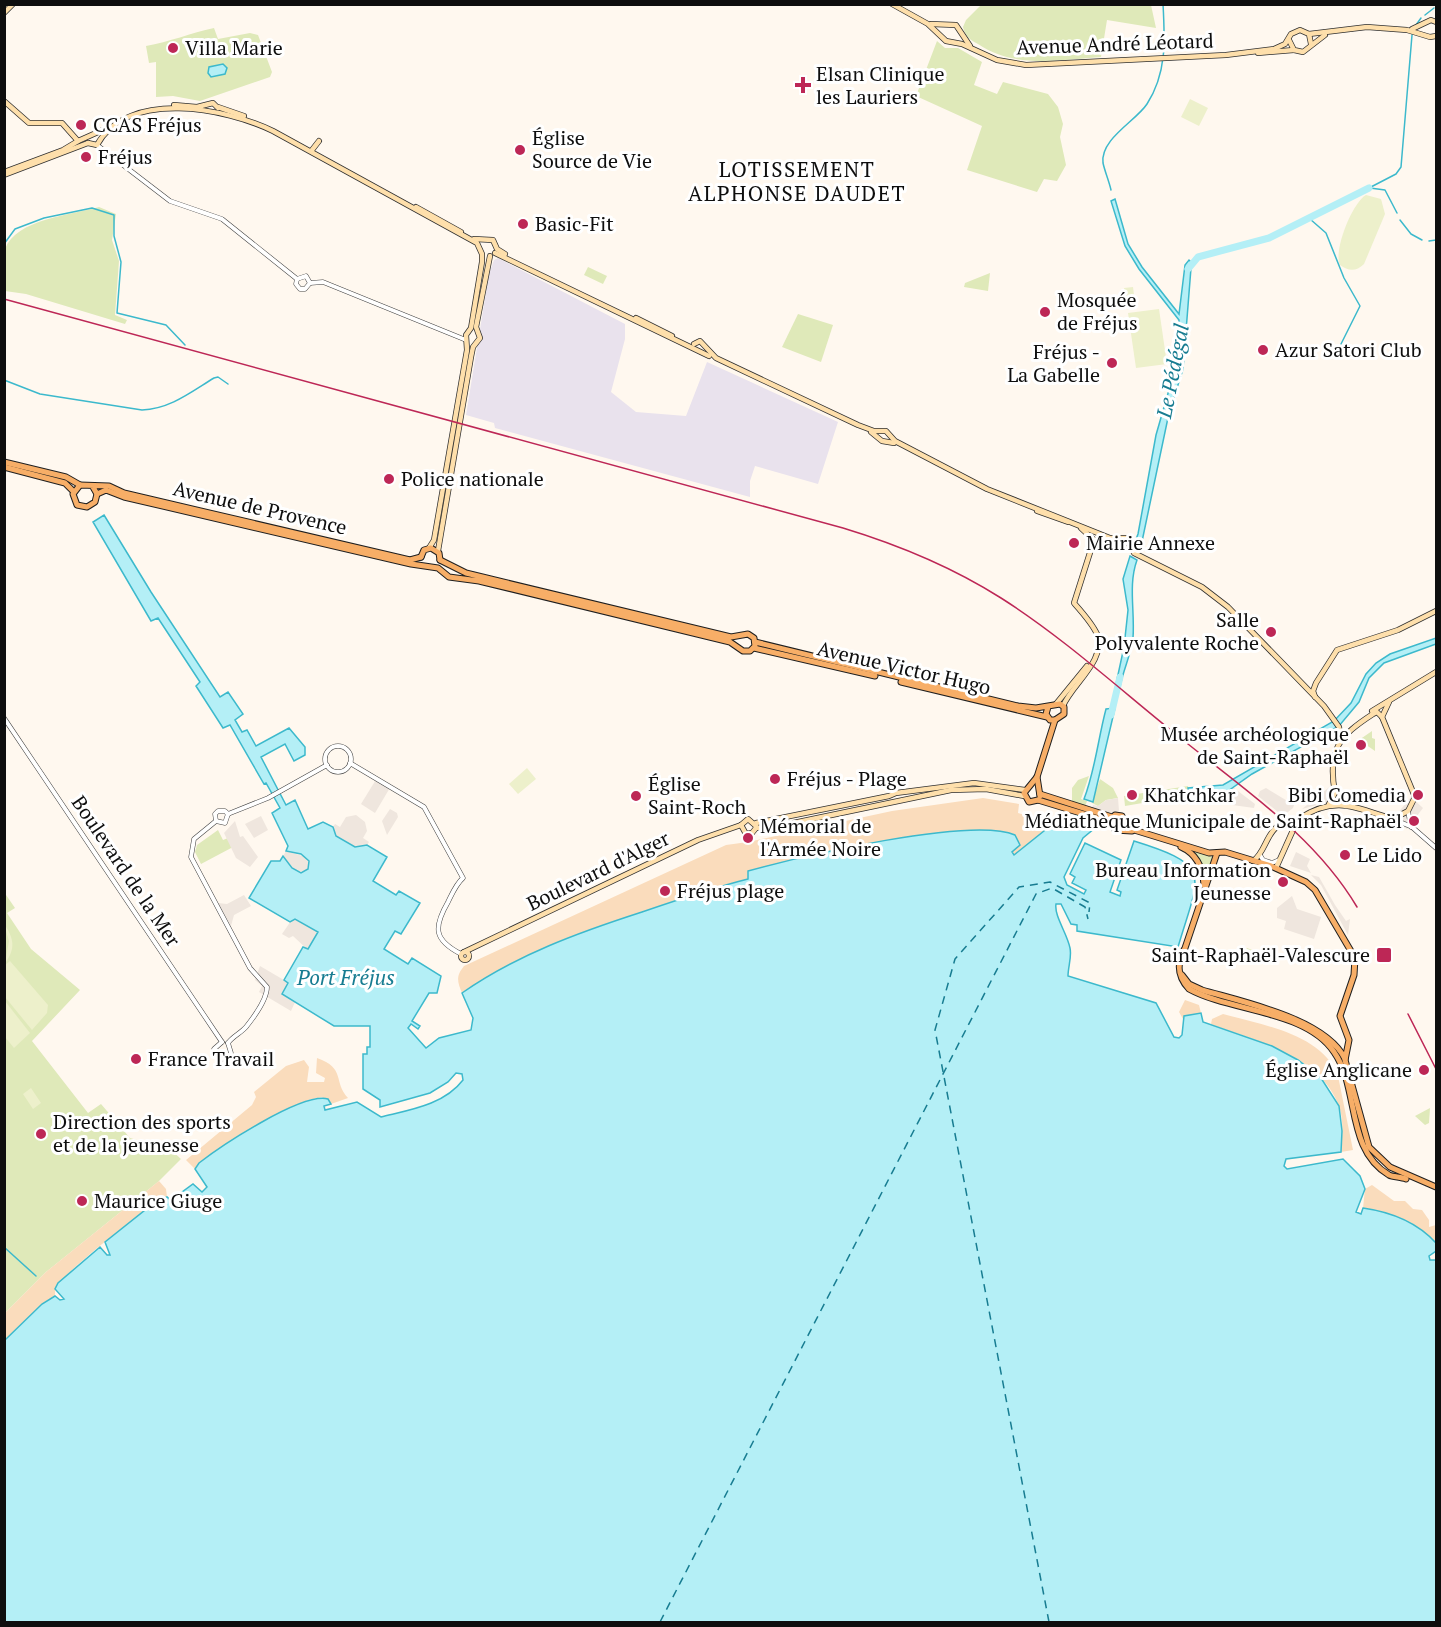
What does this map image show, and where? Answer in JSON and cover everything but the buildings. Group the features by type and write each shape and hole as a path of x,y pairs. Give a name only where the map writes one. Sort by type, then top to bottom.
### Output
{"main road":[{"path":"4,13 13,4"},
{"path":"892,4 928,24 946,41 953,42 959,33 953,24 944,26 928,24"},
{"path":"1407,30 1425,25 1431,20 1437,21"},
{"path":"1425,25 1426,35"},
{"path":"941,34 944,26"},
{"path":"1327,33 1303,52 1294,50 1289,40 1297,30 1309,34 1327,33 1350,27 1407,30 1437,36"},
{"name":"Avenue André Léotard","path":"959,33 972,48"},
{"path":"1309,34 1311,44"},
{"name":"Avenue André Léotard","path":"1226,55 1274,48 1289,40"},
{"name":"Avenue André Léotard","path":"953,42 997,60 1026,65 1294,50"},
{"path":"4,102 29,123 62,123 77,144"},
{"path":"4,173 88,141 95,134 147,109 170,105 213,109 259,122 465,234 482,241 493,240 494,253 476,331 480,338 474,344 438,551 441,560 450,567 503,582 731,637 748,634 754,645 746,652 737,645 479,581 446,575 435,567 423,565 421,556 434,540 482,254 474,241 273,131 213,109 168,108 146,112 129,118 99,138 97,145 88,141"},
{"path":"95,134 99,138"},
{"path":"312,150 319,141"},
{"path":"479,247 482,241"},
{"path":"482,254 494,253 879,434 882,441 888,438"},
{"path":"468,332 476,331"},
{"path":"467,341 474,344"},
{"path":"695,348 700,341 711,356 879,434 886,431 888,438 981,489 1070,523 1127,548 1194,582 1217,597 1303,683 1334,719 1339,727 1341,739"},
{"path":"695,348 703,346"},
{"path":"4,462 66,477 80,485 93,487 97,494 95,502 85,507 76,503 74,492 64,483 4,467"},
{"path":"74,492 80,485"},
{"name":"Avenue de Provence","path":"93,487 109,486 124,493 411,560 421,556"},
{"name":"Avenue de Provence","path":"97,494 108,491 124,497 423,565"},
{"path":"1096,536 1127,538 1127,548"},
{"path":"1051,719 1064,714 1063,706 1098,651 1097,635 1074,603 1096,536"},
{"path":"1119,539 1127,548"},
{"path":"429,548 438,551"},
{"path":"435,567 441,560"},
{"path":"1315,697 1313,691 1316,683 1337,650 1403,628 1437,611"},
{"path":"737,645 740,636"},
{"name":"Avenue Victor Hugo","path":"754,645 1018,706 1048,707"},
{"name":"Avenue Victor Hugo","path":"754,645 1051,719"},
{"path":"1026,791 1037,777 1050,732 1051,719 1048,707 1056,704 1092,663"},
{"path":"1343,804 1335,793 1330,770 1341,739 1348,730 1437,672"},
{"path":"1303,683 1316,683"},
{"path":"1382,717 1389,702"},
{"path":"1056,704 1063,706"},
{"path":"1253,861 1260,855 1275,829 1296,820 1311,810 1329,804 1343,804 1393,819 1408,811 1413,805 1415,797 1382,717 1374,712"},
{"path":"1339,727 1347,728 1374,712"},
{"path":"1026,791 1031,803 1039,794 1037,777"},
{"path":"741,825 746,834 752,833 756,826 899,793 974,783 1039,794 1108,819 1122,816 1123,827"},
{"path":"756,826 964,789 1026,791"},
{"path":"897,801 899,793"},
{"path":"1329,804 1335,793"},
{"path":"892,795 897,801"},
{"name":"Boulevard d'Alger","path":"465,954 471,949 699,840 741,825 747,819 756,826"},
{"path":"1108,819 1113,829 1123,827 1216,853 1225,852 1276,868 1309,884 1354,954 1356,966 1340,1016 1349,1040 1346,1057 1365,1140 1390,1176 1395,1173 1437,1189"},
{"path":"1276,868 1296,820"},
{"path":"1123,827 1188,850 1200,864 1205,890"},
{"path":"1216,853 1185,950 1182,972 1190,984 1309,1025 1346,1057"},
{"path":"1185,950 1180,958 1179,971 1185,986 1192,991 1306,1028 1326,1042 1338,1057 1345,1075 1361,1142 1369,1155 1388,1170"},
{"path":"1338,1049 1349,1040"}],"street":[{"path":"97,145 170,201 222,219 297,279"},
{"path":"297,279 306,276 310,283"},
{"path":"297,279 296,284 300,289 306,289 310,283"},
{"path":"310,283 323,282 459,335 467,341"},
{"path":"459,335 468,332"},
{"name":"Boulevard de la Mer","path":"4,718 222,1042"},
{"path":"327,765 327,753 337,747 346,750 350,763 424,807 461,879 440,914 438,930 444,943 465,954"},
{"path":"327,765 339,772 350,763"},
{"path":"216,821 225,823 228,814 267,798 327,765"},
{"path":"216,821 215,814 218,811 225,811 228,814"},
{"path":"1408,811 1412,827"},
{"path":"1393,819 1412,827 1437,848"},
{"path":"216,821 194,839 191,856 250,968 264,982 267,990 245,1029 228,1043 222,1042 216,1045 214,1051 221,1059 228,1058 231,1053 228,1043"},
{"path":"1260,855 1263,860 1272,863 1280,859"}],"shaded area":[{"path":"498,258 625,324 625,339 611,392 636,412 686,416 707,362 838,422 818,484 755,466 750,481 750,497 495,428 494,423 466,415 489,274 494,260"},
{"path":"377,778 391,786 375,813 361,804"},
{"path":"1332,785 1332,795 1328,802 1302,809"},
{"path":"1234,788 1255,804 1254,808 1225,804 1223,794"},
{"path":"1266,788 1294,805 1293,808 1283,816 1258,796 1260,791"},
{"path":"1411,797 1423,808 1407,829 1399,824 1397,814"},
{"path":"1118,798 1119,811 1111,814 1092,808 1093,805 1098,806 1106,800"},
{"path":"390,809 397,813 398,817 387,835 382,821"},
{"path":"356,815 365,822 367,831 363,838 369,842 367,845 355,847 336,836 333,827 335,824 340,827 346,817"},
{"path":"261,816 268,830 254,838 245,824"},
{"path":"235,821 240,837 243,836 258,857 250,867 236,858 224,833"},
{"path":"286,851 306,857 311,867 304,872 295,871 283,856"},
{"path":"1296,852 1310,859 1307,866 1311,873 1290,866"},
{"path":"1311,875 1319,877 1346,921 1350,919 1348,935 1321,885"},
{"path":"244,895 251,906 234,915 231,926 218,903 227,904"},
{"path":"1292,896 1297,909 1321,917 1314,939 1284,929 1286,921 1277,918 1277,908"},
{"path":"293,918 318,932 307,949 293,936 289,938 282,934"},
{"path":"260,966 289,983 295,1002 291,1011 259,992 262,986 255,980"}],"green space":[{"path":"981,5 1151,5 1156,28 1107,20 1101,57 1038,61 1007,57 992,52 973,41 963,27 966,20"},
{"path":"214,28 218,39 250,33 258,35 272,72 270,77 200,101 173,96 156,97 156,62 149,63 146,46"},
{"path":"937,41 945,48 958,48 982,62 974,85 997,94 1003,82 1048,94 1058,107 1063,124 1060,137 1066,165 1057,181 1044,179 1037,192 967,170 982,126 916,96"},
{"path":"1190,99 1208,108 1199,126 1181,117"},
{"path":"1366,195 1381,199 1385,214 1364,264 1355,269 1349,269 1340,265 1341,239 1355,207"},
{"path":"99,207 116,214 112,240 119,261 115,315 127,320 125,324 26,294 5,291 3,259 5,249 11,239 32,225"},
{"path":"588,267 607,276 603,284 584,275"},
{"path":"990,273 988,291 964,287 965,283"},
{"path":"1133,287 1135,303 1127,304 1124,288"},
{"path":"1159,309 1167,364 1136,368 1128,313"},
{"path":"798,314 833,325 821,362 782,347"},
{"path":"1372,731 1372,738 1375,739 1375,751 1359,740"},
{"path":"527,768 536,779 518,794 509,784"},
{"path":"1089,776 1081,799 1087,801 1085,807 1072,802 1072,788 1078,780"},
{"path":"1100,779 1113,788 1118,798 1106,800 1098,806 1092,803"},
{"path":"1188,786 1189,795 1125,806 1124,796"},
{"path":"218,830 223,840 228,838 233,847 201,864 195,852 197,845"},
{"path":"1193,850 1213,857 1207,878 1192,852"},
{"path":"4,892 15,908 7,913 31,949 80,990 32,1041 88,1113 101,1104 130,1138 170,1149 181,1159 159,1181 46,1272 5,1313"},
{"path":"4,924 10,934 12,944 11,953 5,963 9,941"},
{"path":"1247,948 1257,952 1251,965 1242,961"},
{"path":"10,961 48,1005 47,1013 32,1030 5,997 5,965"},
{"path":"5,1001 30,1033 14,1048 5,1037"},
{"path":"31,1088 41,1103 33,1109 23,1094"},
{"path":"1430,1108 1429,1123 1425,1125 1415,1116"}],"sand":[{"name":"Fréjus plage","path":"983,798 1019,804 1018,813 1045,821 1049,827 1014,855 1011,855 1015,848 1015,835 980,830 895,840 748,871 748,879 695,894 572,936 504,967 462,993 460,989 459,976 464,966 726,845 892,811"},
{"path":"1185,1000 1199,1005 1201,1013 1184,1016 1183,1019 1179,1012"},
{"path":"1223,1014 1290,1033 1319,1050 1330,1062 1338,1076 1353,1150 1341,1152 1341,1111 1330,1089 1317,1074 1284,1052 1211,1024 1212,1019"},
{"path":"317,1058 332,1066 336,1071 348,1098 331,1104 322,1097 308,1100 230,1141 195,1169 186,1160 252,1105 256,1097 254,1092 286,1066 304,1060 309,1067 307,1082 324,1082 325,1078 316,1073"},
{"path":"159,1181 166,1189 167,1197 130,1222 78,1264 58,1285 55,1296 42,1304 5,1340 5,1313 46,1272"},
{"path":"1372,1185 1394,1201 1405,1201 1413,1209 1422,1210 1429,1220 1429,1227 1436,1225 1436,1243 1421,1229 1403,1219 1363,1208 1365,1189"}],"water":[{"path":"223,64 227,68 225,74 211,77 208,73 209,67"},
{"path":"1115,199 1128,244 1142,267 1179,314 1185,265 1189,260 1193,264 1183,369 1169,413 1140,551 1133,547 1138,534 1156,435 1175,369 1179,320 1139,269 1125,246 1111,201"},
{"name":"Port Fréjus","path":"104,515 220,697 228,692 243,714 235,720 242,732 247,730 256,746 289,728 305,747 305,755 294,761 285,744 261,757 286,805 295,800 308,829 323,822 333,827 336,836 355,847 367,845 387,857 373,881 396,895 399,891 420,903 401,934 395,931 384,949 408,964 412,958 441,976 437,993 429,993 412,1021 420,1026 418,1029 411,1024 408,1028 426,1048 439,1038 471,1030 473,1018 462,993 504,967 595,928 695,894 748,879 748,871 805,857 925,834 962,831 993,831 1015,835 1020,845 1012,852 1014,855 1049,827 1062,826 1077,815 1085,818 1085,821 1088,819 1101,823 1083,838 1064,877 1067,885 1084,894 1086,890 1072,883 1075,877 1070,874 1085,843 1121,860 1110,892 1120,896 1121,892 1117,890 1134,841 1178,858 1189,867 1194,876 1195,888 1178,947 1077,931 1077,925 1071,924 1061,904 1056,904 1057,914 1070,948 1068,976 1156,1003 1174,1037 1179,1038 1182,1035 1184,1016 1201,1013 1203,1022 1272,1046 1298,1060 1321,1078 1339,1106 1342,1131 1341,1152 1286,1159 1284,1166 1287,1169 1343,1159 1360,1176 1365,1189 1356,1212 1361,1214 1363,1208 1393,1215 1421,1229 1436,1243 1436,1251 1429,1256 1430,1260 1436,1260 1436,1622 5,1622 5,1340 42,1304 55,1296 60,1300 64,1299 55,1289 58,1283 100,1247 107,1255 110,1255 105,1242 154,1203 167,1197 181,1210 186,1208 178,1195 193,1184 202,1192 207,1187 195,1169 199,1163 262,1122 316,1099 328,1099 331,1104 324,1106 325,1110 357,1102 381,1117 436,1101 463,1080 462,1074 456,1073 448,1082 430,1093 380,1107 380,1100 363,1089 363,1054 367,1054 367,1047 370,1047 370,1026 334,1026 282,994 288,983 284,980 303,947 308,949 318,932 295,919 290,922 249,898 271,861 280,861 283,856 292,868 301,873 308,869 309,861 301,854 286,851 288,846 272,813 280,808 230,725 223,728 196,686 200,682 158,618 151,621 93,522"},
{"path":"1130,556 1137,560 1132,589 1133,638 1120,687 1116,684 1124,647 1128,610 1123,579"},
{"path":"1436,638 1436,644 1384,663 1369,678 1359,702 1339,726 1252,774 1228,791 1189,795 1188,788 1223,785 1334,721 1351,703 1366,674 1376,663 1390,654"},
{"path":"1115,708 1093,802 1084,799 1106,709"}],"waterway":[{"path":"1111,190 1103,163 1104,154 1113,138 1142,110 1154,92 1163,56 1163,4"},
{"name":"Le Pédégal","path":"1425,15 1434,8"},
{"name":"Le Pédégal","path":"1416,25 1421,18"},
{"name":"Le Pédégal","path":"1369,188 1396,174 1401,167 1412,35"},
{"name":"Le Pédégal","path":"1188,269 1198,257 1269,238 1369,188"},
{"path":"1370,188 1385,190 1397,213"},
{"path":"4,244 15,229 44,218 92,208 114,215 114,236 121,262 117,313 166,325 185,345"},
{"path":"1310,219 1326,233 1344,278 1360,306 1339,348"},
{"path":"1400,220 1411,234 1422,240"},
{"path":"1429,241 1436,240"},
{"path":"4,380 40,394 142,410 162,407 214,378 218,377 228,384"},
{"name":"Le Pédégal","path":"1111,715 1120,677"},
{"path":"4,1247 36,1276"}],"ferry route":[{"path":"1049,1622 935,1030 955,959 1019,887 1050,882 1090,903 1089,912"},
{"path":"660,1622 1036,894 1052,888 1085,907 1088,919"}],"railway":[{"path":"4,299 843,528 925,558 964,576 1001,598 1096,668 1302,838 1322,859 1357,907"},
{"path":"1408,1014 1436,1069"}],"place":[{"name":"Villa Marie","path":"173,48"},
{"name":"Elsan Clinique les Lauriers","path":"803,85"},
{"name":"CCAS Fréjus","path":"81,125"},
{"name":"Église Source de Vie","path":"520,150"},
{"name":"Fréjus","path":"86,157"},
{"name":"Basic-Fit","path":"523,224"},
{"name":"Mosquée de Fréjus","path":"1045,312"},
{"name":"Azur Satori Club","path":"1263,350"},
{"name":"Fréjus - La Gabelle","path":"1112,363"},
{"name":"Police nationale","path":"389,479"},
{"name":"Mairie Annexe","path":"1074,543"},
{"name":"Salle Polyvalente Roche","path":"1271,632"},
{"name":"Musée archéologique de Saint-Raphaël","path":"1361,745"},
{"name":"Fréjus - Plage","path":"775,779"},
{"name":"Khatchkar","path":"1132,795"},
{"name":"Bibi Comedia","path":"1418,795"},
{"name":"Église Saint-Roch","path":"636,796"},
{"name":"Médiathèque Municipale de Saint-Raphaël","path":"1414,821"},
{"name":"Mémorial de l'Armée Noire","path":"748,838"},
{"name":"Le Lido","path":"1345,855"},
{"name":"Bureau Information Jeunesse","path":"1283,882"},
{"name":"Fréjus plage","path":"665,891"},
{"name":"Saint-Raphaël-Valescure","path":"1384,955"},
{"name":"France Travail","path":"136,1059"},
{"name":"Église Anglicane","path":"1424,1070"},
{"name":"Direction des sports et de la jeunesse","path":"41,1134"},
{"name":"Maurice Giuge","path":"82,1201"}],"district":[{"name":"LOTISSEMENT ALPHONSE DAUDET","path":"797,182"}]}
